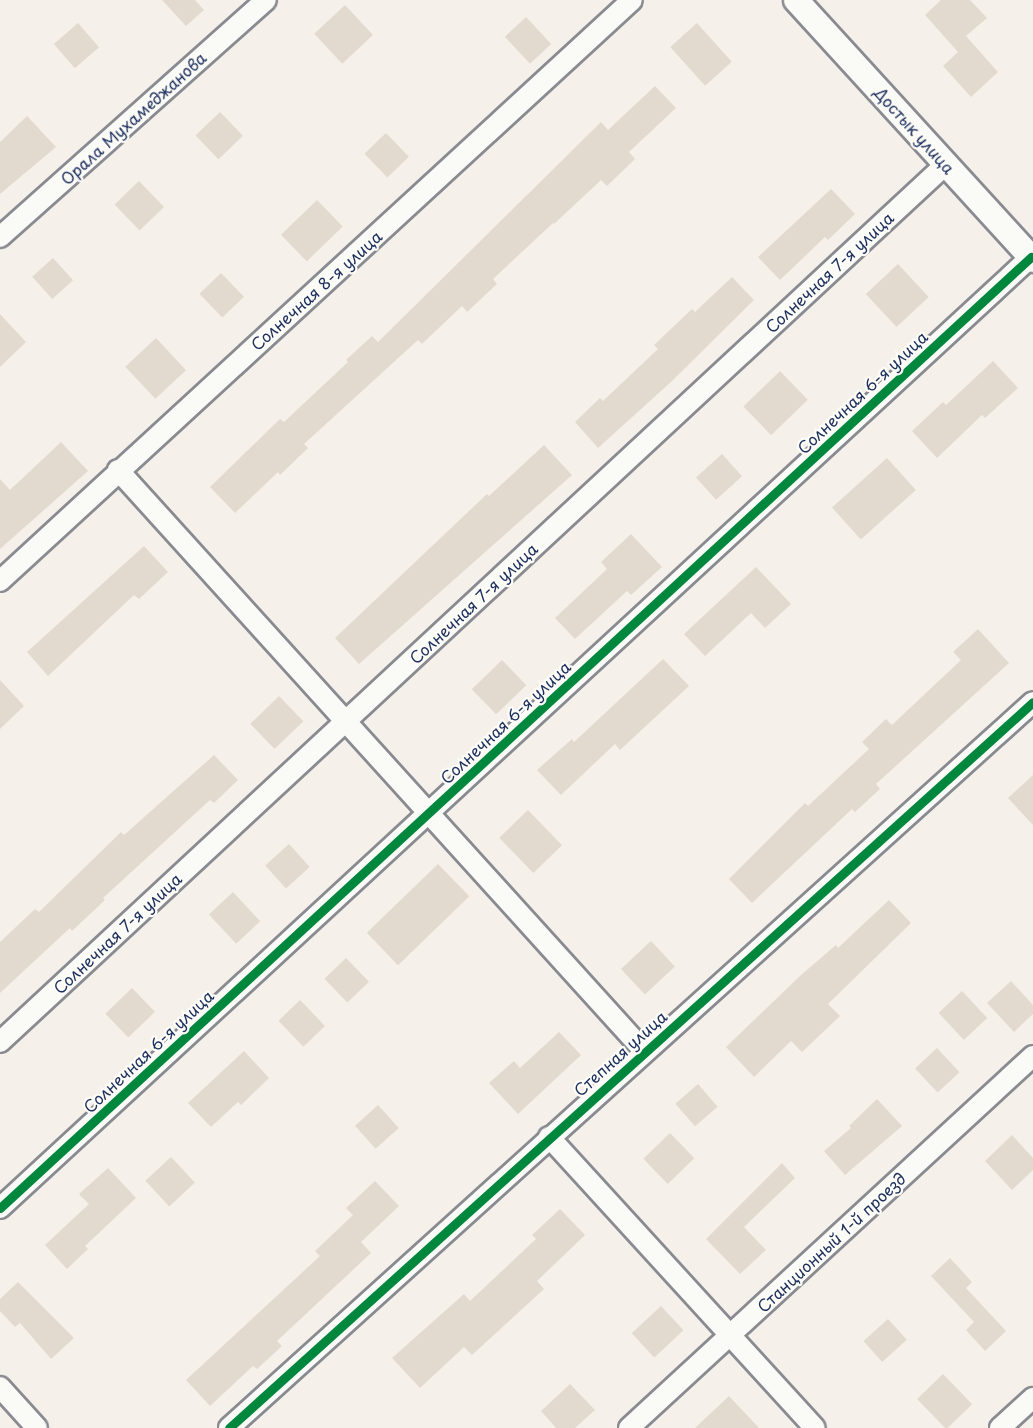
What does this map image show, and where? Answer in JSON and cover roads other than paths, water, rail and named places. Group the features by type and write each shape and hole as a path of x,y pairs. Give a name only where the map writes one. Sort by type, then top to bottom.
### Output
{"street":[{"name":"Орала Мухамеджанова","path":"0,237 266,0"},
{"name":"Солнечная 8-я улица","path":"0,581 118,470 632,0"},
{"name":"Достык улица","path":"796,0 1032,258"},
{"name":"Солнечная 7-я улица","path":"0,1042 946,164"},
{"name":"Солнечная 6-я улица","path":"0,1208 1032,258"},
{"path":"118,470 644,1051"},
{"name":"Степная улица","path":"229,1428 1033,702"},
{"name":"Станционный 1-й проезд","path":"629,1428 1033,1056"},
{"path":"549,1137 815,1428"},
{"path":"0,1387 37,1428"},
{"path":"1000,1428 1033,1398"}]}
